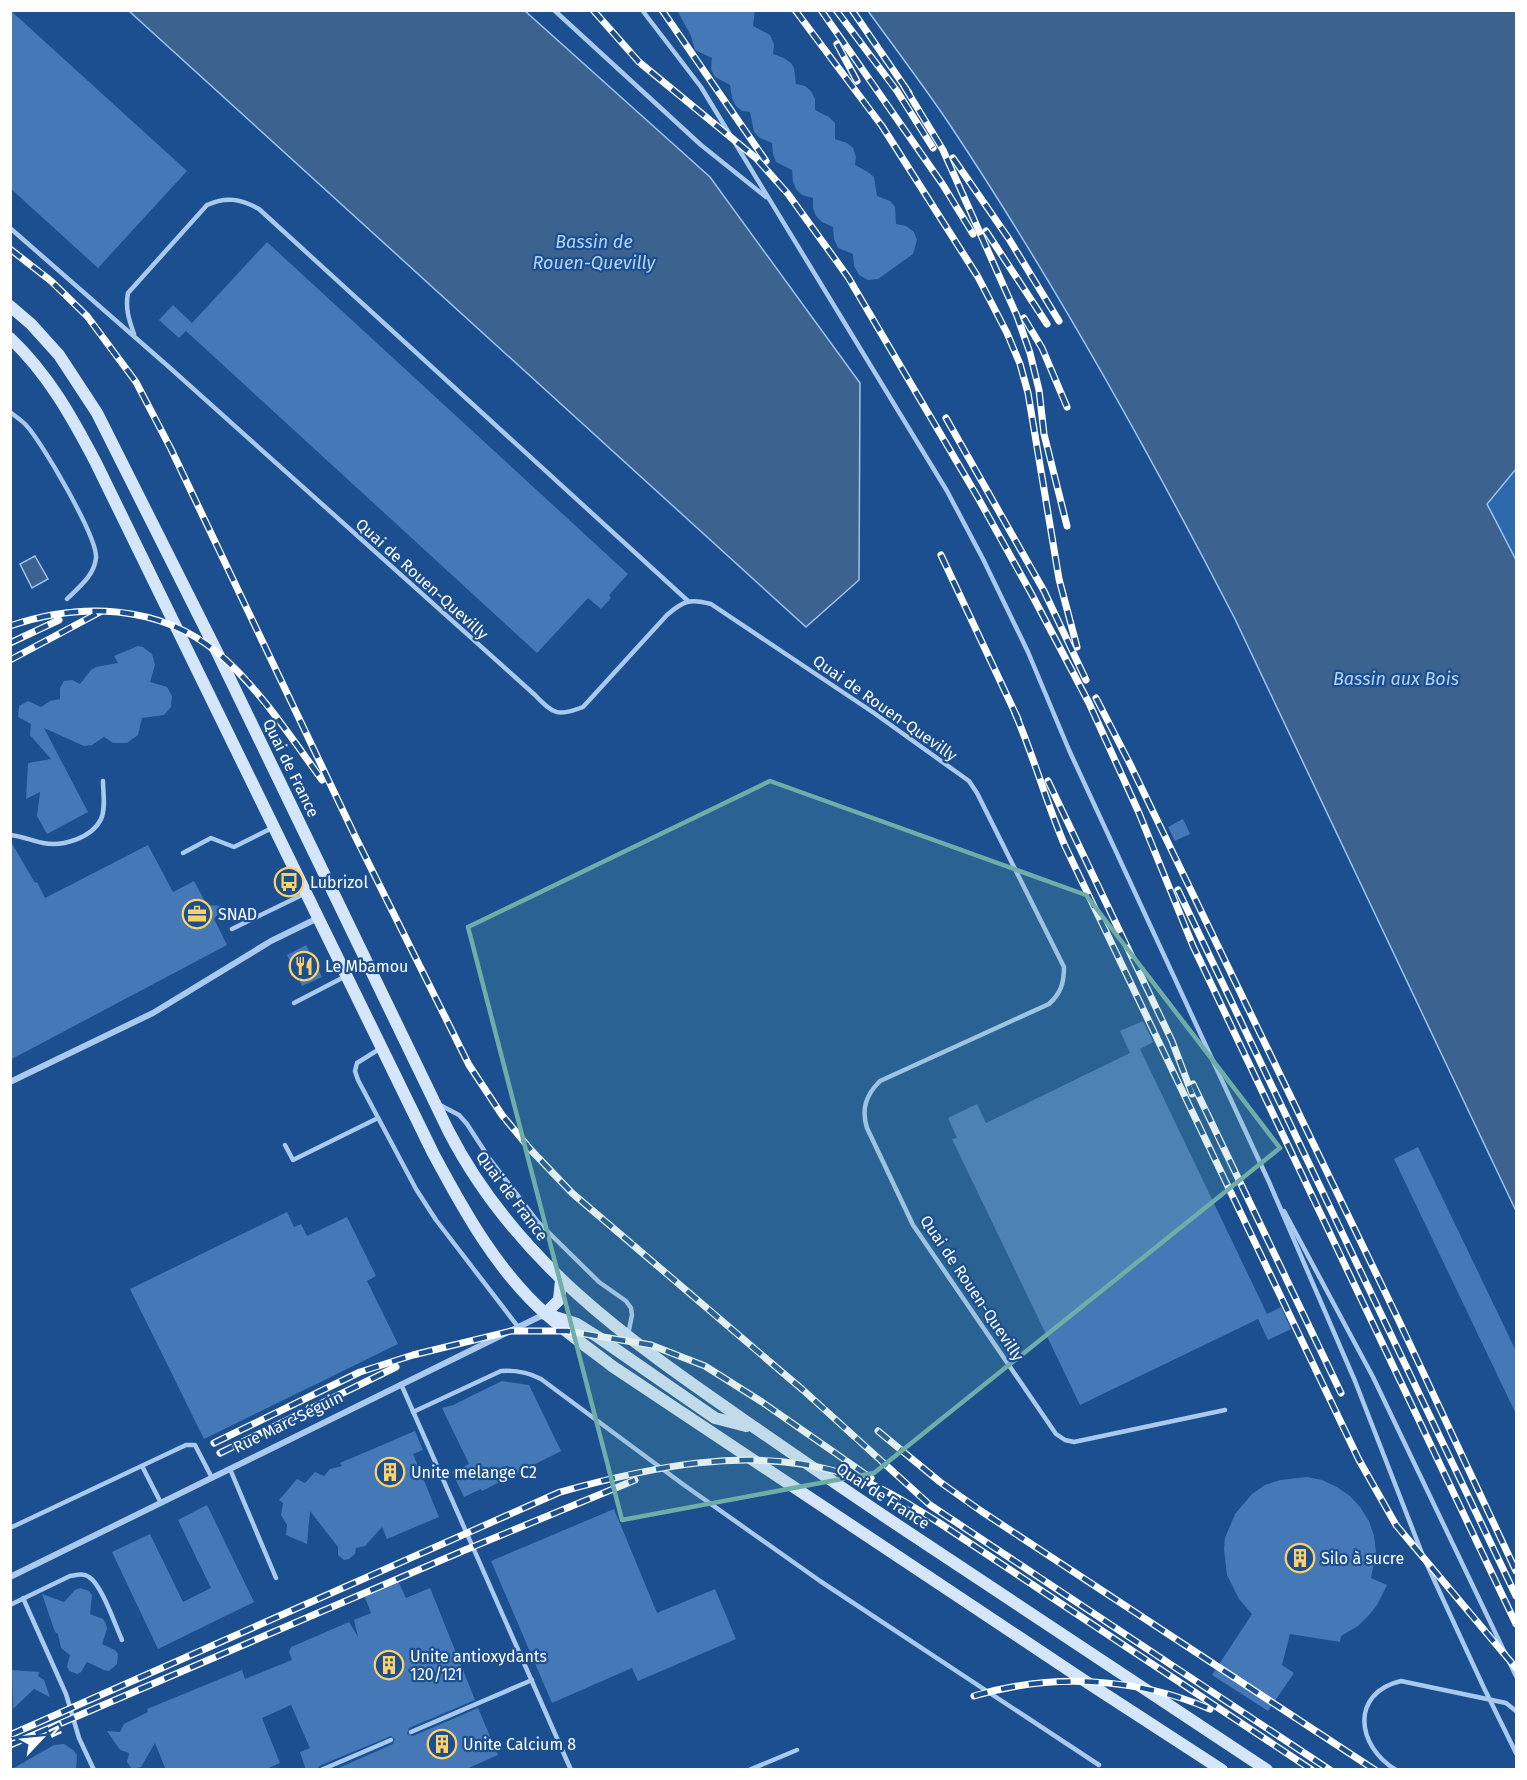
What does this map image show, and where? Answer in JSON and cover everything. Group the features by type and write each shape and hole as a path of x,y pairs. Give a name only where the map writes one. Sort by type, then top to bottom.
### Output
{"main road":[{"name":"Quai de France","path":"10,306 31,324 59,355 97,413 207,631 464,1160 478,1183 514,1229 561,1281 627,1337 685,1381 805,1464 1267,1770"},
{"path":"10,338 42,372 73,419 152,573 433,1153 466,1215 510,1276 545,1314 612,1366 1222,1770"},
{"name":"Rue Marc Séguin","path":"545,1314 560,1300 561,1281"},
{"path":"545,1314 577,1324 716,1418 756,1429"}],"street":[{"path":"10,1082 153,1013 271,941 318,918"},
{"name":"Rue Marc Séguin","path":"10,1577 545,1314"}],"lane":[{"path":"554,10 701,145 768,198"},
{"path":"642,10 700,87 947,491 983,559 1028,652 1074,761 1269,1182 1355,1381 1423,1556 1516,1753"},
{"path":"135,337 128,317 126,304 128,293 207,206 219,199 234,199 247,203 259,209 688,601"},
{"name":"Quai de Rouen-Quevilly","path":"10,228 135,337 549,710 560,713 572,712 583,707 667,615 678,605 697,599 711,603 874,713 969,781 1064,967 1064,981 1059,995 1049,1004 880,1081 866,1100 863,1116 913,1225 1056,1434 1065,1440 1074,1442 1225,1410"},
{"path":"10,412 26,424 49,459 91,536 96,557 91,576 68,599"},
{"path":"10,835 55,844 70,842 85,834 101,818 104,807 103,781"},
{"path":"183,853 211,838 234,847 274,827"},
{"path":"232,929 306,892"},
{"path":"294,1003 347,976"},
{"path":"381,1048 357,1063 355,1071 358,1080 416,1189 436,1220 519,1328"},
{"path":"435,1103 459,1115 538,1222 573,1258 631,1308 632,1315 627,1337"},
{"path":"285,1145 293,1160 378,1118"},
{"path":"1269,1182 1378,1387 1516,1676"},
{"path":"413,1412 501,1371 514,1370 529,1373 541,1379 820,1581 1099,1765"},
{"path":"401,1384 571,1770"},
{"path":"10,1528 191,1444 197,1449 212,1478"},
{"path":"142,1466 161,1503"},
{"path":"230,1469 276,1578"},
{"path":"10,1605 70,1576 81,1574 87,1576 98,1587 122,1640"},
{"path":"23,1598 66,1694 80,1738 94,1770"},
{"path":"411,1732 532,1680"},
{"path":"1396,1770 1386,1764 1373,1750 1365,1734 1363,1719 1370,1700 1387,1684 1401,1681 1489,1699 1506,1703 1516,1711"},
{"path":"321,1770 390,1740"},
{"path":"749,1770 797,1750"}],"highlighted area":[{"path":"770,781 1086,895 1280,1148 874,1473 622,1520 468,927"}],"shaded area":[{"path":"1516,469 1516,560 1487,504"}],"water":[{"name":"Bassin de Rouen-Quevilly","path":"129,11 525,11 710,177 860,383 859,580 806,627"},
{"name":"Bassin aux Bois","path":"868,11 1516,11 1516,469 1487,504 1516,560 1516,1211 1235,619 1169,493 1027,245 950,125"},
{"path":"35,556 48,579 32,588 20,564"}],"building":[{"path":"10,10 187,171 98,268 10,188"},
{"path":"677,10 755,10 753,26 770,35 774,44 773,54 791,63 796,84 805,86 811,91 815,99 815,110 835,123 835,139 853,148 856,157 855,165 874,177 877,196 890,201 895,207 896,224 906,226 914,232 917,240 913,254 878,279 868,280 859,275 854,266 853,254 838,248 834,239 833,227 816,216 813,198 802,195 796,189 792,170 776,162 772,143 760,138 754,132 750,112 742,111 736,106 730,85 715,77 711,69 712,58 695,50 691,36"},
{"path":"267,242 628,574 609,595 611,598 601,609 588,598 537,653 186,331 179,338 159,320 173,305 192,323"},
{"path":"138,646 152,654 155,665 150,682 167,687 172,696 171,707 164,715 142,718 138,735 127,743 113,743 104,737 92,745 84,746 44,728 88,812 47,834 37,816 40,792 26,799 28,763 51,759 30,735 31,724 18,717 19,706 28,701 41,707 50,701 60,699 60,688 64,681 72,680 80,684 91,670 118,663 114,656"},
{"path":"1183,819 1190,834 1175,841 1168,827"},
{"path":"10,840 45,898 148,845 173,892 194,881 207,905 224,906 214,919 227,945 10,1060"},
{"name":"Le Mbamou","path":"306,945 322,977 302,986 287,955"},
{"path":"1143,1021 1153,1042 1140,1049 1267,1314 1281,1307 1291,1329 1268,1340 1258,1319 1080,1405 952,1139 957,1138 948,1118 977,1104 986,1123 1130,1053 1120,1031"},
{"path":"1418,1147 1516,1351 1516,1414 1394,1159"},
{"path":"287,1212 294,1227 301,1224 307,1236 347,1217 376,1276 367,1281 398,1344 204,1439 130,1289"},
{"path":"502,1381 529,1385 561,1451 482,1491 481,1489 464,1497 452,1472 469,1464 442,1408"},
{"path":"415,1431 423,1450 413,1454 439,1517 387,1539 382,1527 365,1546 356,1548 355,1554 344,1560 338,1555 338,1547 310,1511 307,1544 286,1535 287,1525 281,1515 283,1503 279,1500 297,1479 305,1483 315,1472 324,1476 330,1469 342,1466 340,1463"},
{"name":"Silo à sucre","path":"1307,1477 1322,1480 1337,1487 1360,1507 1369,1521 1374,1536 1376,1552 1371,1578 1387,1585 1370,1614 1358,1626 1341,1636 1340,1642 1290,1634 1282,1665 1294,1673 1268,1711 1212,1675 1252,1614 1239,1599 1227,1575 1225,1538 1235,1514 1252,1494 1265,1485 1280,1480"},
{"path":"207,1505 254,1602 158,1649 112,1552 150,1534 183,1602 211,1588 178,1520"},
{"path":"614,1509 657,1613 715,1589 736,1639 638,1681 632,1668 552,1703 491,1561"},
{"path":"398,1581 406,1598 430,1588 475,1700 409,1728 407,1734 413,1736 478,1708 498,1755 464,1770 334,1770 393,1744 395,1739 391,1736 319,1766 317,1770 306,1770 300,1752 310,1748 291,1705 262,1718 280,1763 264,1770 166,1770 155,1743 141,1767 132,1769 127,1762 129,1753 120,1750 107,1731 120,1732 124,1724 148,1712 147,1709 242,1670 245,1679 292,1660 289,1652 291,1647 349,1622 358,1637 354,1620 371,1613 364,1595"},
{"path":"80,1588 89,1591 92,1595 90,1614 103,1619 106,1624 107,1629 102,1644 115,1650 118,1654 117,1664 109,1671 87,1662 77,1674 69,1671 67,1666 70,1655 61,1648 58,1634 55,1632 42,1594 64,1602"},
{"path":"12,1670 39,1672 38,1676 44,1680 50,1697 34,1689 13,1709"},
{"path":"64,1744 77,1755 76,1770 10,1770 54,1745"}],"railway":[{"path":"593,10 639,62 756,158 788,194 848,277 977,496 1089,703 1139,813 1193,946 1516,1624"},
{"path":"662,10 766,161"},
{"path":"795,10 882,126 978,277 1007,333 1020,364 1028,393 1059,579 1077,647"},
{"path":"821,10 943,185 973,234"},
{"path":"836,10 897,91 933,148"},
{"path":"852,10 909,93"},
{"path":"837,44 857,81"},
{"path":"904,86 943,150 1017,316 1030,353 1039,390 1044,434 1067,526"},
{"path":"953,158 1009,239 1059,321"},
{"path":"986,231 1047,324"},
{"path":"10,249 51,281 87,316 136,382 171,449 355,836 469,1065 502,1115 531,1150 572,1193 803,1390 930,1505 1330,1770"},
{"path":"1024,318 1042,348 1067,407"},
{"path":"946,418 1044,591 1086,680"},
{"path":"941,555 1018,719"},
{"path":"10,660 100,612"},
{"path":"10,626 64,613 118,612 170,625 195,637 218,653 247,681 322,780"},
{"path":"10,643 59,620"},
{"path":"1096,698 1399,1321 1516,1571"},
{"path":"1015,713 1065,846 1359,1460 1396,1525 1516,1668"},
{"path":"1048,781 1172,1041 1192,1094"},
{"path":"1178,890 1516,1596"},
{"path":"1193,1084 1341,1393"},
{"path":"214,1443 360,1372 413,1355 511,1331 567,1331 651,1345 705,1366 762,1402 871,1478"},
{"path":"220,1453 396,1367"},
{"path":"878,1431 940,1482 981,1511 1375,1770"},
{"path":"10,1735 560,1492 664,1468 734,1460 804,1464 839,1472 866,1482 904,1501 1312,1770"},
{"path":"10,1745 465,1550 635,1480"},
{"path":"974,1696 1033,1684 1093,1682 1153,1690 1210,1709"}],"place":[{"name":"Lubrizol","path":"289,882"},
{"name":"SNAD","path":"197,914"},
{"name":"Le Mbamou","path":"304,966"},
{"name":"Unite melange C2","path":"390,1472"},
{"name":"Silo à sucre","path":"1300,1558"},
{"name":"Unite antioxydants 120/121","path":"389,1665"},
{"name":"Unite Calcium 8","path":"442,1744"}]}
